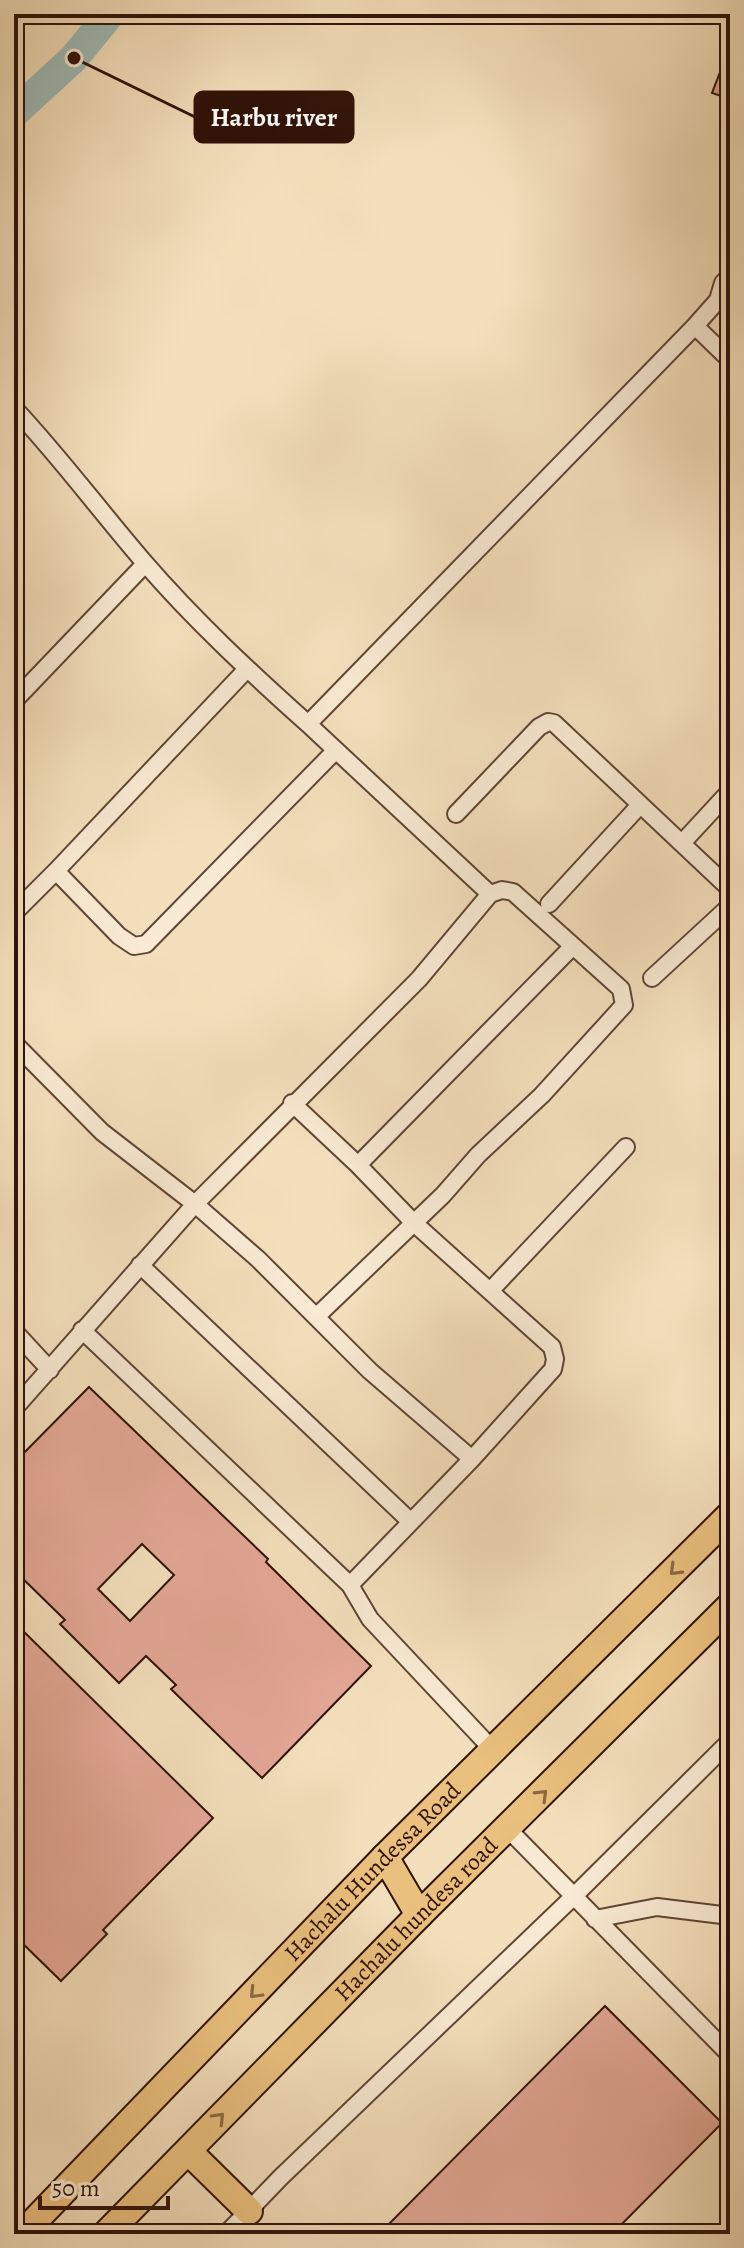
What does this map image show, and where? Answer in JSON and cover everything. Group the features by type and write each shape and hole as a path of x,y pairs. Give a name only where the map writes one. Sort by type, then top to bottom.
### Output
{"main road":[{"name":"Hachalu Hundessa Road","path":"22,2234 385,1857 730,1515"},
{"name":"Hachalu hundesa road","path":"106,2234 419,1915 730,1606"},
{"path":"385,1857 419,1915"},
{"path":"188,2151 249,2211"}],"street":[{"path":"308,724 724,299 723,283 730,276"},
{"path":"695,326 730,360"},
{"path":"14,408 49,445 145,564 247,669 490,894"},
{"path":"14,701 145,564"},
{"path":"18,909 247,669"},
{"path":"456,814 539,727 548,722 564,730 730,889"},
{"path":"56,871 119,936 134,946 146,944 335,751"},
{"path":"682,843 730,791"},
{"path":"549,904 640,805"},
{"path":"14,1409 195,1204 292,1103 419,979 490,894 502,890 513,892 621,989 624,1005 542,1095 317,1316"},
{"path":"652,978 730,906"},
{"path":"358,1165 573,946"},
{"path":"14,1043 102,1132 195,1204 317,1316 370,1371 472,1459"},
{"path":"292,1103 414,1223 552,1347 555,1359 553,1369 472,1459 350,1585"},
{"path":"490,1291 626,1147"},
{"path":"140,1265 410,1521"},
{"path":"82,1330 350,1585 370,1619 493,1750"},
{"path":"14,1331 50,1370"},
{"path":"226,2234 730,1741"},
{"path":"508,1829 730,2055"},
{"path":"595,1919 657,1907 730,1916"}],"building":[{"path":"730,49 730,99 712,93"},
{"path":"89,1387 268,1559 266,1562 371,1666 262,1778 171,1689 176,1685 146,1656 119,1683 60,1624 65,1620 14,1570 14,1463","holes":["142,1544 174,1575 130,1621 98,1589"]},
{"path":"14,1622 213,1818 103,1930 107,1934 61,1981 14,1935"},
{"path":"605,2006 722,2123 612,2234 379,2234"}],"waterway":[{"path":"14,113 74,58 110,14"}],"place":[{"name":"Harbu river","path":"74,58"}]}
